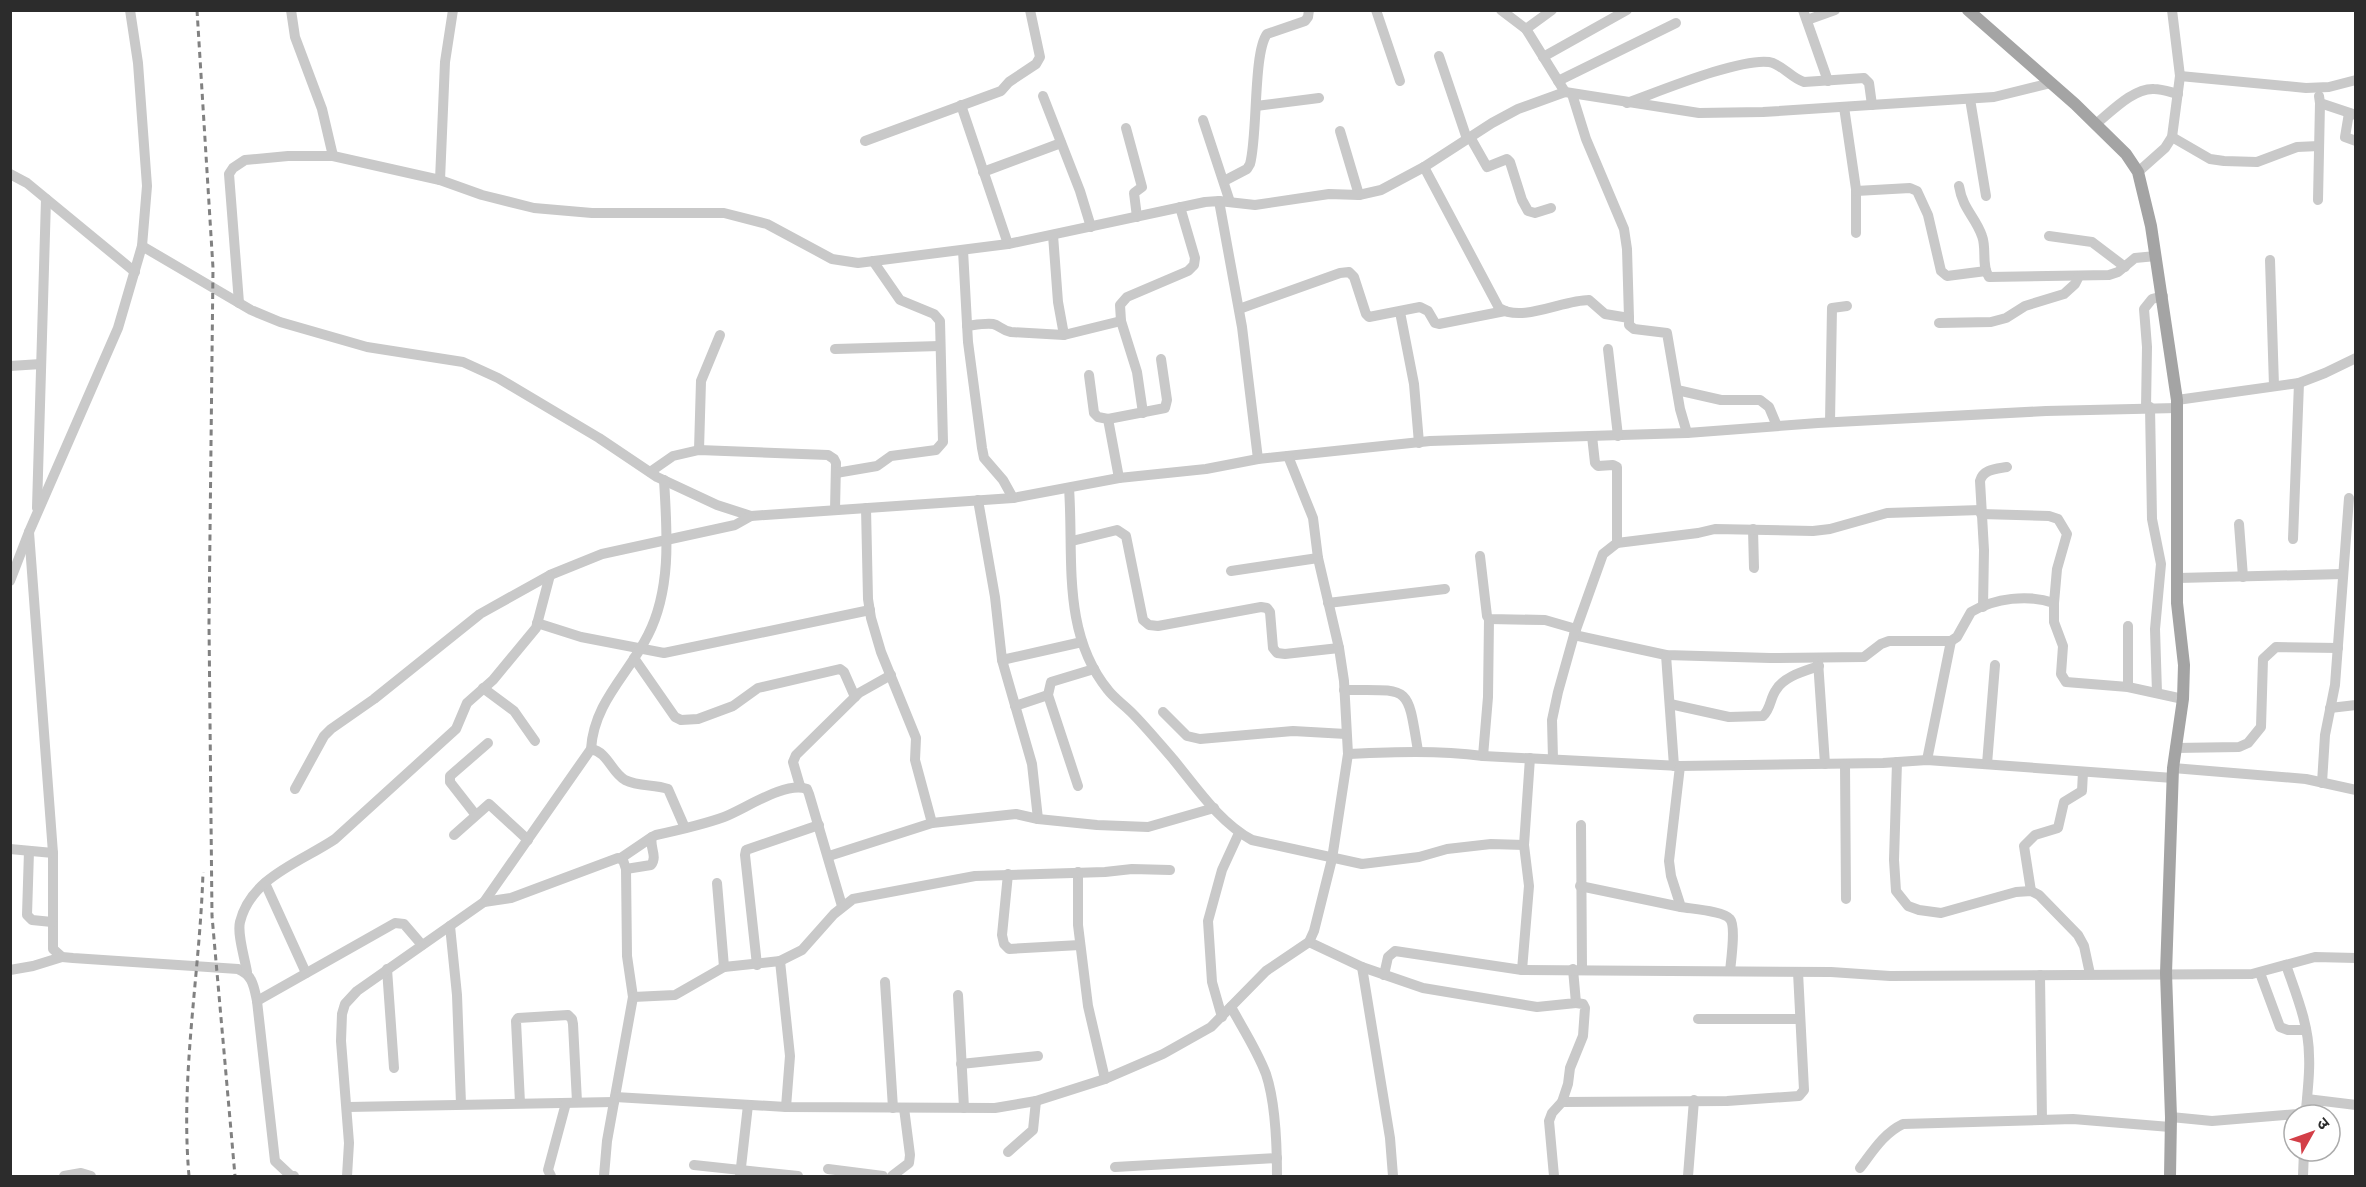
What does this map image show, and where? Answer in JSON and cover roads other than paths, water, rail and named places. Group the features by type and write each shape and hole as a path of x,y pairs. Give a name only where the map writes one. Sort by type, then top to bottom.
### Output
{"main road":[{"path":"1968,10 2051,82 2126,154 2138,172 2145,193 2163,296 2177,404 2179,626 2184,665 2183,699 2173,773 2166,973 2171,1122 2170,1176"}],"street":[{"path":"10,580 118,328 142,246 147,186 138,63 130,10"},
{"path":"291,10 295,37 322,109 333,156"},
{"path":"440,180 445,62 453,10"},
{"path":"865,141 1001,91 1009,82 1038,61 1040,53 1030,10"},
{"path":"1224,181 1247,169 1250,164 1264,38 1267,34 1305,21 1309,10"},
{"path":"1376,10 1400,81"},
{"path":"1501,10 1526,29 1558,81 1569,93 1586,140 1624,229 1627,249 1629,324 1634,329 1667,333 1687,433"},
{"path":"1526,29 1552,10"},
{"path":"1543,57 1627,10"},
{"path":"1828,81 1805,15 1835,10"},
{"path":"2138,172 2165,147 2172,137 2180,76 2172,10"},
{"path":"1558,81 1676,23"},
{"path":"1439,56 1469,138 1487,167 1507,159 1510,162 1521,200 1528,211 1535,213 1551,208"},
{"path":"1626,103 1726,69 1770,62 1796,80 1804,82 1853,78 1868,80 1872,105"},
{"path":"2180,76 2306,88 2355,80"},
{"path":"239,303 229,177 233,168 245,160 288,156 333,156 440,180 482,195 534,208 592,213 724,213 767,224 832,259 858,263 1008,244 1180,207 1219,201 1255,205 1329,194 1359,195 1382,190 1518,109 1569,93 1699,113 1763,112 2010,95 2051,82"},
{"path":"2318,200 2319,87"},
{"path":"2096,124 2134,94 2143,90 2153,89 2178,94"},
{"path":"1043,96 1091,227"},
{"path":"1256,106 1319,98"},
{"path":"1970,99 1986,196"},
{"path":"2320,103 2352,114 2345,137 2355,141"},
{"path":"961,105 1008,244"},
{"path":"1844,107 1856,191 1856,233"},
{"path":"1203,120 1230,202"},
{"path":"1126,128 1142,187 1134,193 1137,217"},
{"path":"1340,131 1359,195"},
{"path":"2172,137 2210,159 2224,161 2257,162 2297,147 2319,146"},
{"path":"983,172 1061,143"},
{"path":"1424,167 1499,308 1518,314 1589,300 1605,314 1629,318"},
{"path":"10,174 17,176 135,272"},
{"path":"1959,186 1962,202 1983,238 1986,271 1989,277 2109,275 2125,267 2135,258 2156,256"},
{"path":"1856,191 1910,188 1917,191 1928,215 1941,272 1947,276 1986,271"},
{"path":"36,515 46,199"},
{"path":"1219,201 1239,309 1258,459"},
{"path":"1143,413 1137,372 1121,321 1120,305 1122,300 1188,271 1194,265 1195,258 1180,207"},
{"path":"1053,235 1058,302 1064,335"},
{"path":"2049,236 2092,242 2125,267"},
{"path":"142,246 239,303 280,322 367,347 463,362 498,378 664,480 717,505 752,516 1013,498 1119,478 1206,469 1258,459 1419,442 1687,433 1830,422 2148,407 2299,383 2325,374 2355,358"},
{"path":"963,250 967,326 984,458 1003,480 1013,498"},
{"path":"2270,260 2274,386"},
{"path":"836,473 877,466 887,457 936,450 942,445 940,321 938,317 900,300 873,261"},
{"path":"1239,309 1340,273 1349,272 1354,277 1366,314 1370,317 1425,308 1435,323 1439,324 1505,311"},
{"path":"1939,323 1991,322 2006,318 2025,306 2064,294 2075,284 2079,276"},
{"path":"2157,693 2155,629 2161,564 2152,519 2144,309 2152,299 2163,296"},
{"path":"1830,422 1832,308 1847,306"},
{"path":"1400,312 1414,384 1419,442"},
{"path":"967,326 992,324 997,325 1002,331 1064,335 1121,321"},
{"path":"699,450 701,381 720,335"},
{"path":"835,349 940,346"},
{"path":"1608,349 1618,436"},
{"path":"1089,375 1094,413 1098,417 1108,418 1162,410 1167,405 1161,359"},
{"path":"10,366 41,364"},
{"path":"2293,539 2299,383"},
{"path":"1677,390 1721,400 1760,400 1769,407 1777,426"},
{"path":"1108,418 1119,478"},
{"path":"1592,436 1595,463 1598,466 1617,467 1617,543"},
{"path":"650,472 673,456 699,450 828,455 834,459 836,473 835,510"},
{"path":"348,1107 571,1103 614,1100 786,1107 1010,1107 1105,1079 1163,1054 1211,1027 1266,971 1309,942 1314,931 1332,859 1348,754 1339,648 1318,558 1313,518 1288,456"},
{"path":"1983,607 1982,476 1987,471 2007,467"},
{"path":"347,1176 348,1107 341,1041 342,1014 345,1004 357,991 484,902 591,749 594,726 611,691 637,654 658,611 667,541 664,480"},
{"path":"1069,488 1075,618 1082,642 1094,669 1109,691 1150,732 1224,820 1239,833 1252,840 1362,864 1463,847 1491,844 1524,845"},
{"path":"2322,783 2325,735 2335,685 2349,498"},
{"path":"978,500 995,597 1002,660 1032,764 1038,819"},
{"path":"866,508 870,610 891,675 916,738 915,760 932,823"},
{"path":"1553,759 1552,720 1575,632 1603,554 1617,543 1715,529 1813,531 1830,529 1887,513 1981,512 2049,516 2062,523 2067,534 2056,569 2054,603 2054,622 2063,646 2062,679 2071,683 2128,687 2183,699"},
{"path":"295,789 324,736 331,729 374,699 480,614 550,575 602,554 735,525 752,516"},
{"path":"2239,524 2243,576"},
{"path":"1753,529 1754,568"},
{"path":"1072,541 1117,530 1123,532 1126,536 1143,620 1149,625 1158,627 1261,607 1267,608 1272,616 1273,648 1277,653 1339,648"},
{"path":"29,532 52,853 53,949 62,957"},
{"path":"1480,556 1489,619 1488,697 1483,756"},
{"path":"1231,572 1318,558"},
{"path":"2178,578 2343,574"},
{"path":"294,1176 274,1161 257,1001 254,983 247,972 240,922 251,897 266,882 335,839 456,729 467,703 493,680 537,623 550,575"},
{"path":"1328,603 1445,589"},
{"path":"1489,619 1545,620 1575,632 1666,655 1818,662 1864,657 1881,644 1897,640 1951,641 1957,637 1971,612 2010,598 2054,603"},
{"path":"537,623 637,654 664,653 870,610"},
{"path":"2128,626 2128,687"},
{"path":"1927,760 1951,641"},
{"path":"1002,660 1082,642"},
{"path":"2175,748 2239,747 2248,743 2261,727 2263,659 2269,651 2276,647 2338,648"},
{"path":"637,654 675,717 681,720 698,719 733,705 758,688 840,669 844,672 855,697"},
{"path":"1666,655 1677,766 1670,861 1671,876 1681,907"},
{"path":"1670,704 1729,717 1763,716 1776,690 1784,681 1818,662"},
{"path":"1818,662 1825,764"},
{"path":"1987,764 1995,665"},
{"path":"1078,786 1048,695 1051,682 1094,669"},
{"path":"800,786 793,758 855,697 891,675"},
{"path":"483,688 514,711 535,741"},
{"path":"1344,690 1393,690 1402,693 1411,707 1418,751"},
{"path":"1016,706 1048,695"},
{"path":"2330,708 2355,705"},
{"path":"1163,712 1187,736 1200,739 1293,731 1346,734"},
{"path":"475,814 450,782 450,776 488,743"},
{"path":"591,749 598,750 616,772 627,781 642,786 668,789 685,828"},
{"path":"1348,754 1450,752 1483,756 1677,766 1845,764 1927,760 2083,772 2173,773 2322,783 2355,790"},
{"path":"1522,970 1529,886 1524,845 1530,758"},
{"path":"1897,762 1894,860 1896,891 1908,906 1941,913 1997,897 2031,891 2039,895 2078,935 2084,946 2090,974"},
{"path":"1845,764 1846,899"},
{"path":"2031,891 2024,846 2035,834 2058,828 2064,802 2082,791 2083,772"},
{"path":"484,902 511,898 621,858 652,837 724,816 762,798 800,786 807,789 829,856 842,906"},
{"path":"454,835 486,804 493,805 528,840"},
{"path":"829,856 932,823 1016,814 1038,819 1148,827 1215,808"},
{"path":"757,965 746,850 819,825"},
{"path":"1576,1003 1581,825"},
{"path":"1222,1017 1212,982 1208,921 1221,870 1239,833"},
{"path":"626,869 651,864 654,861 650,842 652,837"},
{"path":"10,849 52,853"},
{"path":"29,851 27,915 32,920 52,922"},
{"path":"604,1176 607,1141 633,998 627,956 626,869 621,858"},
{"path":"633,998 675,995 724,967 736,964 757,965 780,962 802,950 842,906 853,899 975,876 1132,869 1170,870"},
{"path":"1078,872 1080,945 1088,1006 1105,1079"},
{"path":"1008,874 1002,935 1004,944 1009,949 1080,945"},
{"path":"266,882 306,973"},
{"path":"717,883 724,967"},
{"path":"1580,886 1723,915 1730,919 1733,926 1730,971"},
{"path":"257,1001 395,923 404,924 422,945"},
{"path":"450,926 457,995 461,1104"},
{"path":"1309,942 1362,967 1423,988 1537,1007 1583,1004 1586,1008 1583,1036 1570,1068 1562,1102 1552,1113 1549,1121 1554,1176"},
{"path":"1384,975 1388,957 1395,951 1522,970 1798,972 1890,976 2260,973 2315,957 2355,958"},
{"path":"10,970 62,957 238,969 247,972"},
{"path":"780,962 790,1056 786,1107"},
{"path":"2286,964 2306,1030 2309,1055 2306,1103"},
{"path":"1362,967 1394,1176"},
{"path":"387,969 394,1068"},
{"path":"1562,1102 1727,1101 1797,1097 1804,1090 1798,972"},
{"path":"2260,973 2280,1027 2288,1030 2306,1030"},
{"path":"2040,975 2042,1120"},
{"path":"885,982 899,1108 910,1155 909,1163 892,1176"},
{"path":"958,995 964,1108"},
{"path":"1231,1007 1253,1045 1267,1076 1277,1176"},
{"path":"520,1103 516,1021 518,1018 568,1015 573,1024 571,1103 548,1170 551,1176"},
{"path":"1698,1019 1800,1019"},
{"path":"961,1064 1038,1056"},
{"path":"1688,1176 1694,1100"},
{"path":"1008,1152 1033,1131 1036,1101"},
{"path":"740,1174 748,1105"},
{"path":"1860,1168 1880,1141 1894,1128 1903,1124 2073,1119 2171,1122 2282,1115"},
{"path":"1115,1167 1277,1158"},
{"path":"694,1165 740,1174 798,1176"},
{"path":"828,1169 884,1176"},
{"path":"64,1176 81,1173 91,1176"}],"railway":[{"path":"197,10 213,268 209,623 212,916 235,1176"},
{"path":"189,1176 187,1100 203,872"}]}
